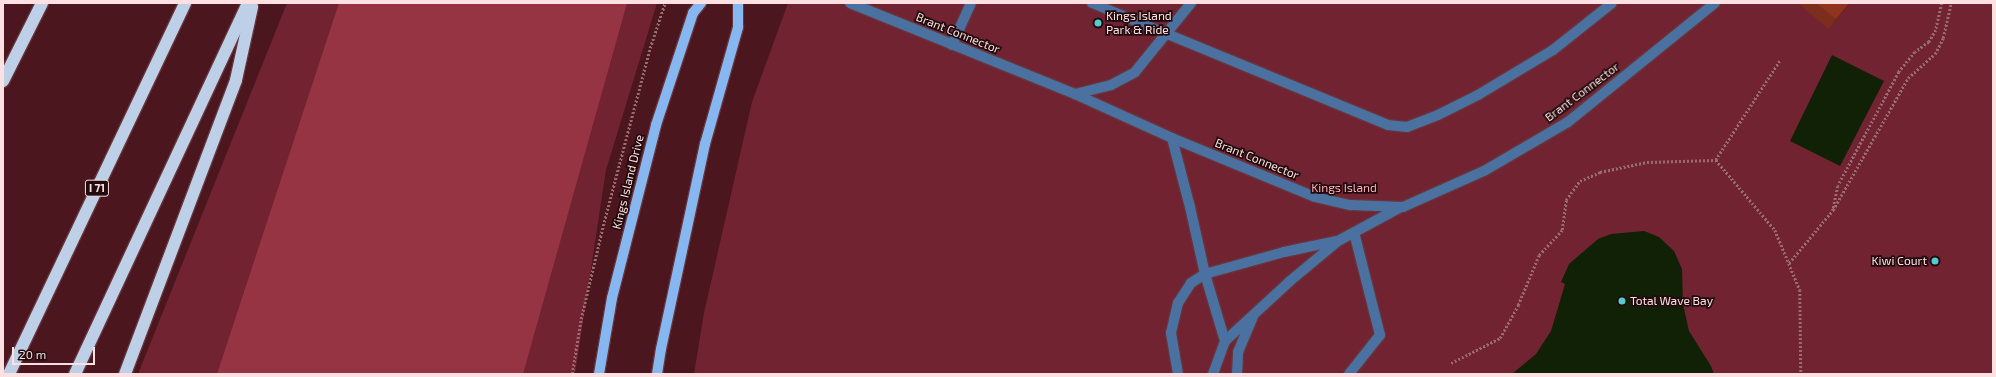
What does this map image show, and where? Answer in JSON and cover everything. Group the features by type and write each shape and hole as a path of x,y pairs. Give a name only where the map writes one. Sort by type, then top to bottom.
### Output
{"highway":[{"path":"3,81 42,3"},
{"name":"I 71","path":"9,374 185,3"},
{"path":"75,374 248,3"},
{"path":"125,374 236,80 252,3"}],"main road":[{"name":"Kings Island Drive","path":"599,374 612,298 656,125 693,13 701,3"},
{"path":"657,374 667,320 705,144 738,27 738,3"}],"lane":[{"name":"Brant Connector","path":"850,3 1075,94 1172,138 1315,197 1351,205 1403,206 1484,171 1568,122 1715,3"},
{"path":"952,45 971,3"},
{"path":"1092,3 1388,125 1407,127 1438,115 1478,95 1553,50 1612,3"},
{"path":"1075,94 1111,86 1134,72 1167,34 1191,3"},
{"path":"1172,138 1190,207 1205,274 1225,341"},
{"path":"1213,374 1225,341 1255,313 1338,241 1403,206"},
{"path":"1349,374 1380,335 1354,232"},
{"path":"1178,374 1171,333 1178,303 1191,283 1205,274 1284,252 1338,241"},
{"path":"1237,374 1238,352 1255,313"}],"path":[{"path":"572,374 581,319 604,222 650,48 665,3"},
{"path":"1833,210 1838,186 1899,72 1915,52 1929,42 1936,30 1942,3"},
{"path":"1788,263 1833,210 1846,189 1878,128 1908,78 1935,54 1943,38 1951,3"},
{"path":"1716,160 1780,61"},
{"path":"1716,160 1775,230 1800,290 1801,374"},
{"path":"1451,362 1500,338 1518,306 1539,255 1562,230 1566,200 1580,181 1600,172 1647,162 1716,160"}],"green space":[{"path":"287,3 657,3 606,170 575,374 138,374"},
{"name":"Kings Island","path":"788,3 1993,3 1993,374 694,374 704,313 752,102"}],"shaded area":[{"path":"339,3 627,3 523,374 217,374"},
{"path":"1832,55 1884,81 1840,166 1790,141"},
{"name":"Total Wave Bay","path":"1644,231 1659,237 1674,251 1682,269 1683,304 1689,331 1711,366 1714,374 1512,374 1536,354 1551,331 1565,284 1561,282 1569,264 1598,239 1611,234"}],"building":[{"path":"1816,3 1849,3 1836,19"}],"place":[{"name":"Kings Island Park & Ride","path":"1098,23"},
{"name":"Kiwi Court","path":"1935,261"},
{"name":"Total Wave Bay","path":"1622,301"}]}
